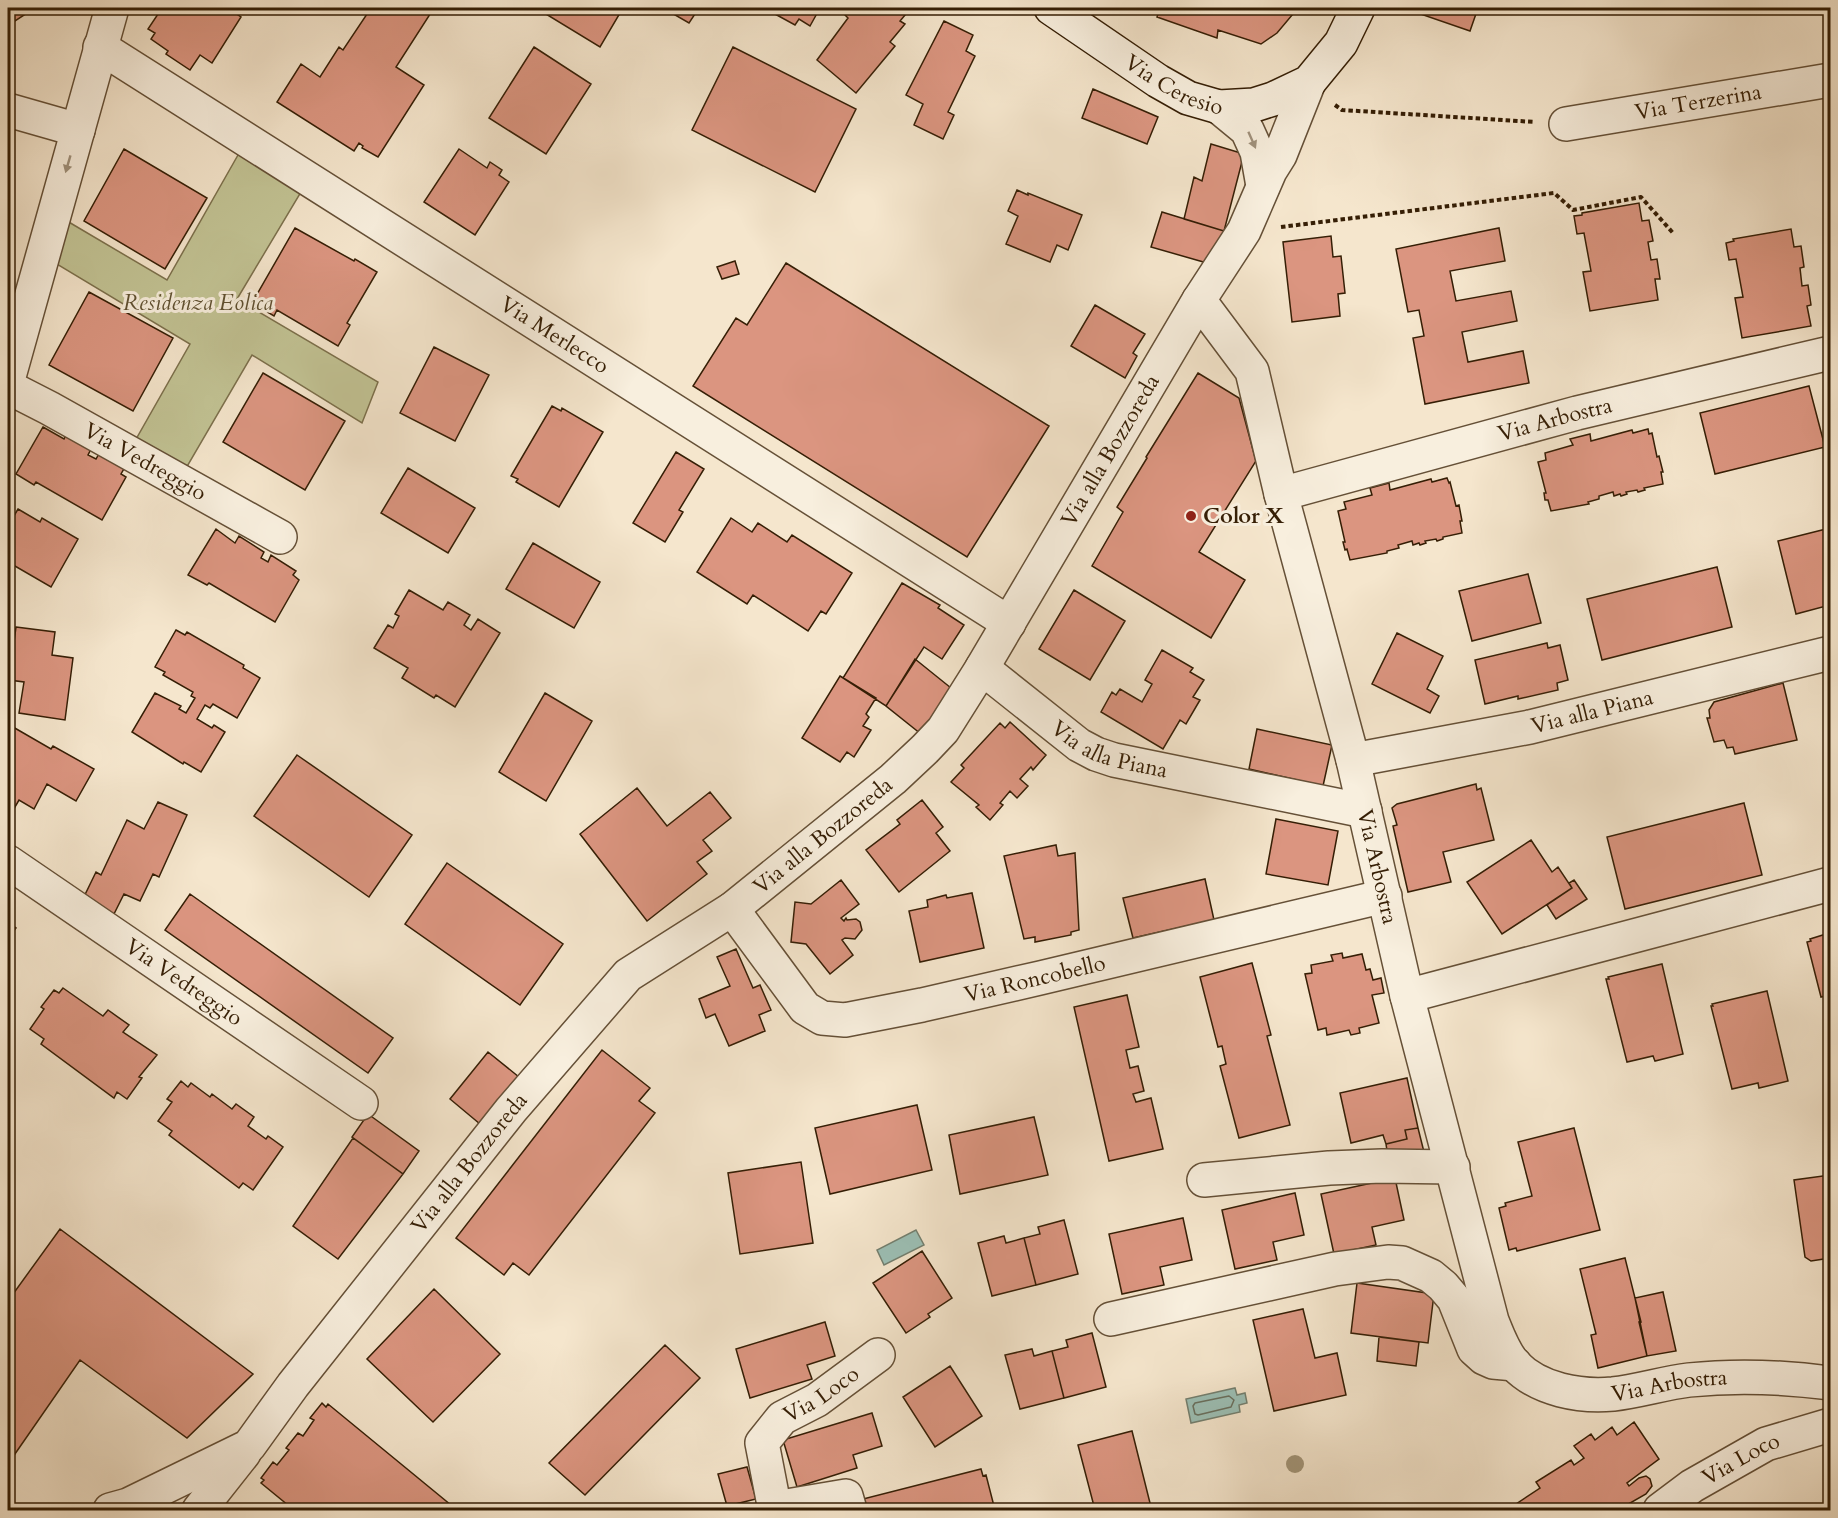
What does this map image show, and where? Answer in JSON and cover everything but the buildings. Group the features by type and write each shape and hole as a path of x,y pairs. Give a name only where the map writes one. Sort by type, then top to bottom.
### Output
{"street":[{"path":"8,380 112,8"},
{"name":"Via Ceresio","path":"1051,8 1158,81 1188,98 1219,107 1254,105 1274,99 1309,82"},
{"name":"Via alla Bozzoreda","path":"110,1510 128,1505 249,1446 293,1385 511,1110 628,975 732,909 893,779 926,750 944,730 1199,300 1244,231 1263,186 1280,155 1309,82 1341,43 1358,8"},
{"name":"Via Merlecco","path":"100,47 1009,622"},
{"name":"Via Terzerina","path":"1566,123 1830,80"},
{"path":"1219,107 1248,130 1257,152 1263,186"},
{"path":"8,110 78,130"},
{"name":"Via Arbostra","path":"1199,300 1252,371 1281,494 1353,760 1407,996 1492,1321 1499,1340 1515,1364 1534,1380 1582,1394 1612,1394 1689,1380 1758,1377 1830,1383"},
{"name":"Via Arbostra","path":"1281,494 1577,413 1830,353"},
{"name":"Via Vedreggio","path":"8,387 280,537"},
{"name":"Via alla Piana","path":"1353,760 1530,727 1830,653"},
{"name":"Via alla Piana","path":"982,668 1078,745 1096,754 1114,760 1365,811"},
{"name":"Via Vedreggio","path":"8,862 361,1103"},
{"path":"1407,996 1830,884"},
{"name":"Via Roncobello","path":"732,909 805,1008 822,1018 845,1020 1040,978 1385,896"},
{"path":"1204,1180 1329,1168 1453,1167"},
{"name":"Via Arbostra","path":"1111,1319 1335,1269 1388,1262 1402,1263 1431,1276 1443,1286 1454,1299 1474,1349 1484,1358 1493,1362 1515,1364"},
{"name":"Via Loco","path":"850,1510 846,1496 775,1509 762,1443 782,1418 817,1400 878,1355"},
{"name":"Via Loco","path":"1660,1510 1692,1486 1766,1444 1830,1425"},
{"path":"199,1510 249,1446"}],"path":[{"path":"1309,82 1342,110 1566,123"},
{"path":"1244,231 1554,193 1573,210 1641,197 1674,233"}],"green space":[{"name":"Residenza Eolica","path":"242,148 304,187 237,299 378,382 362,423 252,355 185,470 135,441 190,344 55,263 67,221 167,280"}],"water":[{"path":"916,1230 924,1245 884,1265 877,1250"},
{"path":"1235,1388 1237,1395 1245,1393 1247,1403 1239,1405 1240,1412 1191,1423 1186,1399"}],"place":[{"name":"Color X","path":"1191,516"}]}
